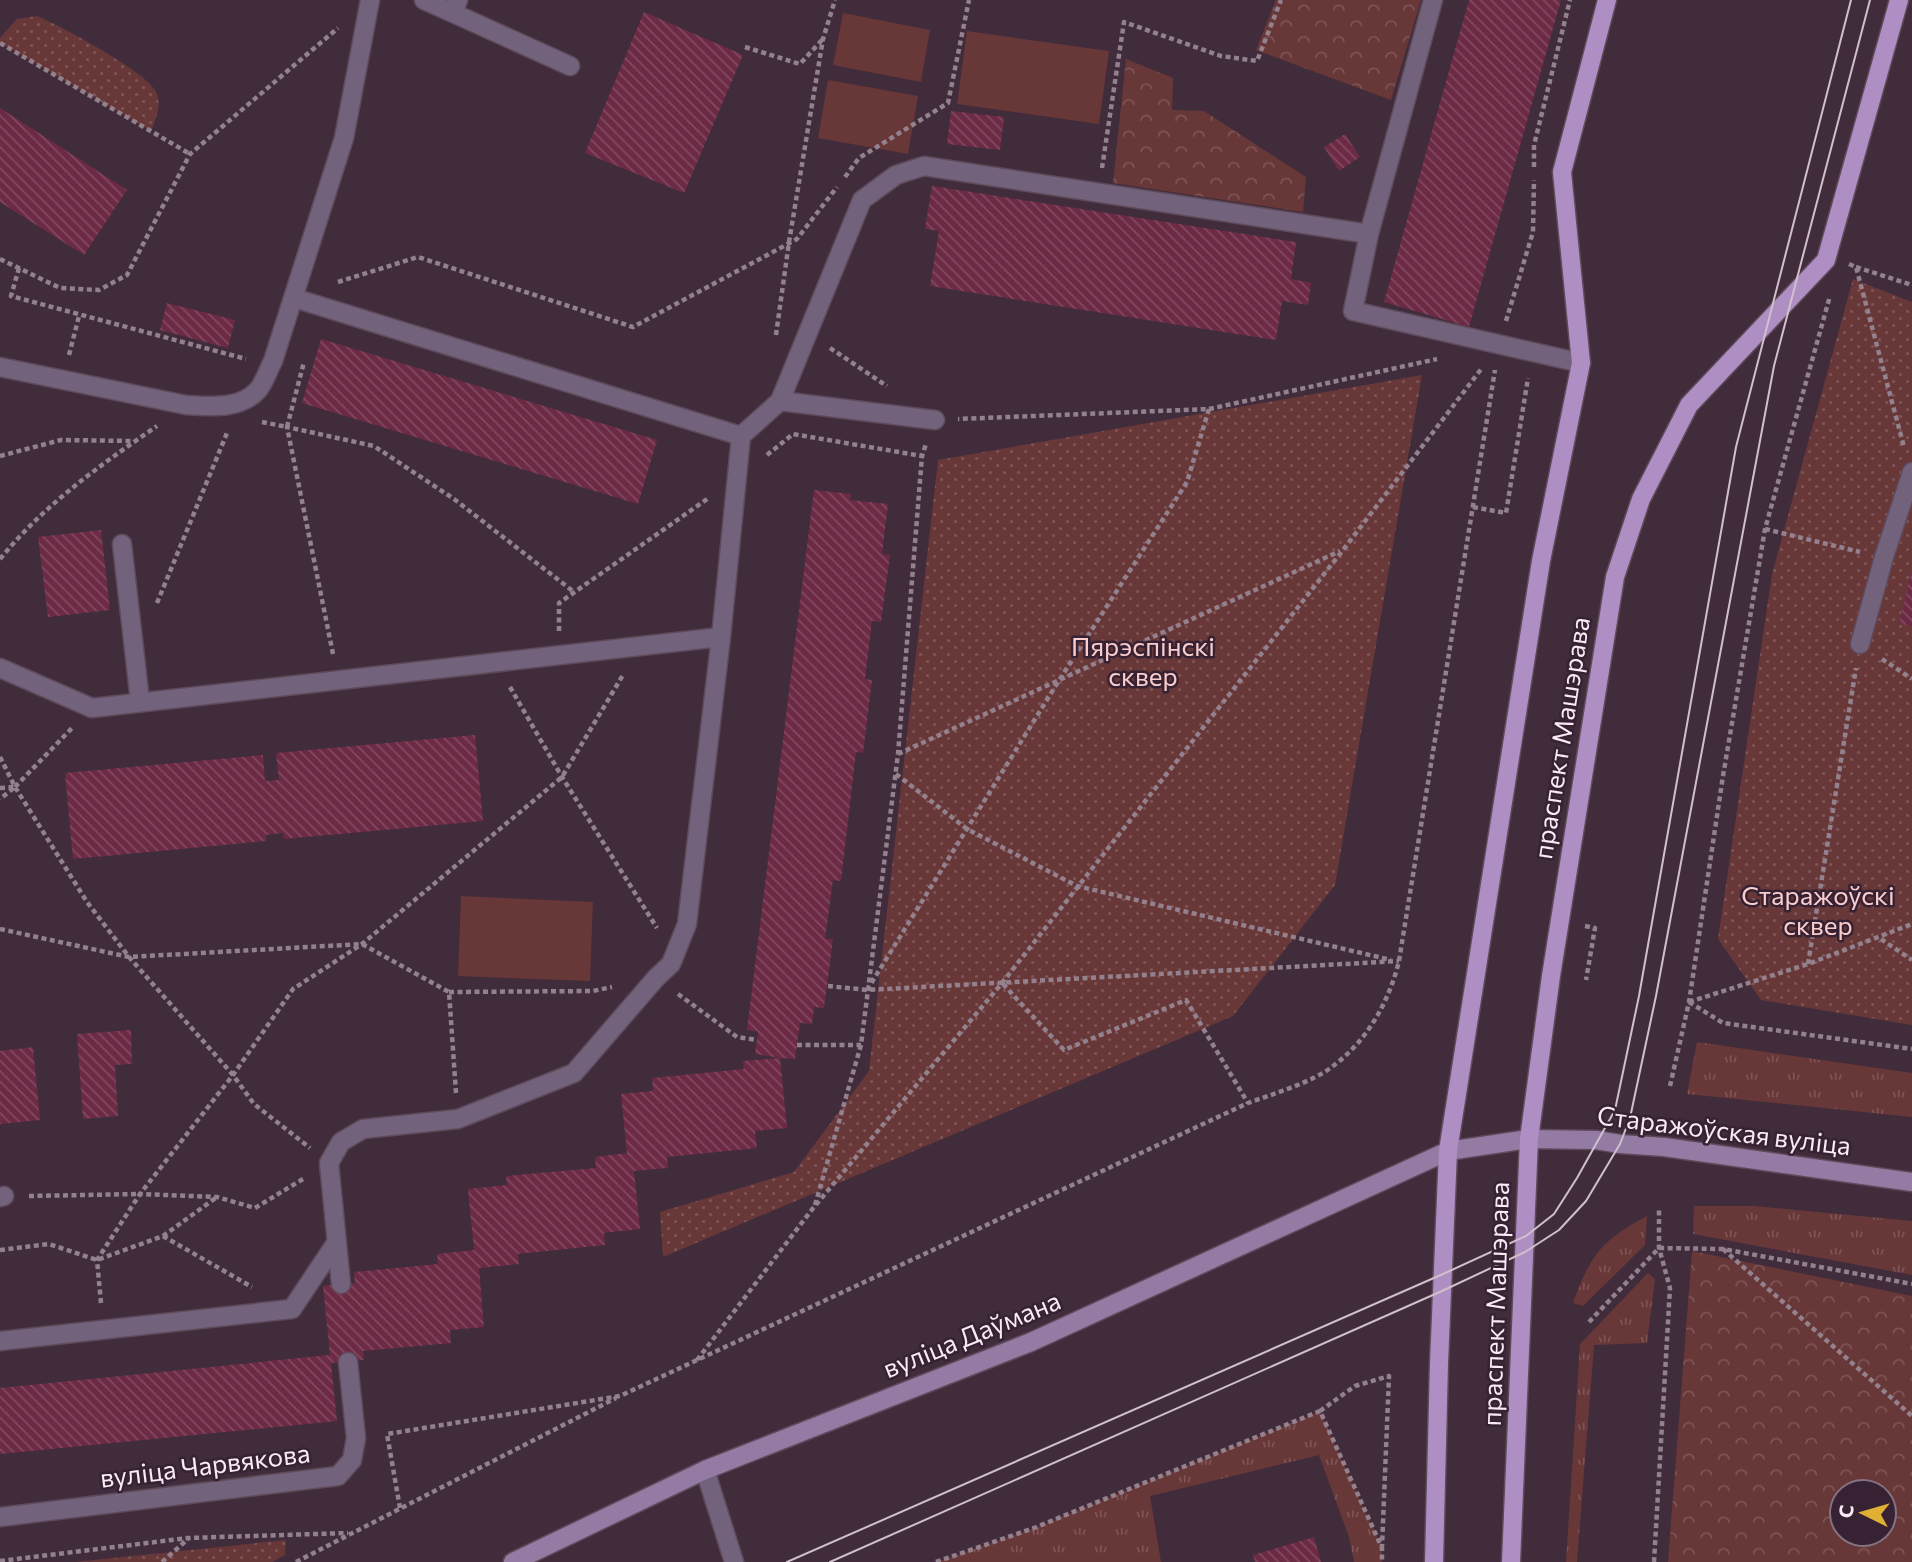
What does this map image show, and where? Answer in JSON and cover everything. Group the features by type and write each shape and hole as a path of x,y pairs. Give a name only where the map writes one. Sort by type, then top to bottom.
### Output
{"main road":[{"name":"праспект Машэрава","path":"1434,1562 1448,1151 1541,561 1581,363 1562,172 1607,0"},
{"name":"праспект Машэрава","path":"1511,1562 1529,1139 1550,976 1615,577 1641,499 1689,405 1826,260 1899,0"},
{"name":"Старажоўская вуліца","path":"1448,1151 1529,1139 1596,1140 1912,1182"},
{"name":"вуліца Даўмана","path":"513,1562 705,1469 1031,1342 1448,1151"}],"street":[{"path":"0,367 186,405 239,404 258,391 273,361 344,138 370,0"},
{"path":"424,0 456,6 570,66"},
{"path":"1433,0 1369,234 1353,311 1581,363"},
{"path":"341,1284 329,1163 341,1142 363,1129 458,1119 574,1073 671,964 687,923 721,637 741,436 780,401 862,200 896,175 924,166 1369,234"},
{"path":"294,298 741,436"},
{"path":"780,401 935,420"},
{"path":"1860,644 1884,557 1912,472"},
{"path":"122,544 140,701"},
{"path":"0,668 92,708 721,637"},
{"path":"0,1341 292,1310 336,1243"},
{"name":"вуліца Чарвякова","path":"0,1517 338,1476 352,1460 356,1438 348,1362"},
{"path":"705,1469 734,1562"}],"path":[{"path":"775,345 789,242 823,39 835,0"},
{"path":"335,283 418,257 633,327 797,239 859,158 948,103 969,0"},
{"path":"1098,193 1124,22 1221,56 1257,61 1281,0"},
{"path":"296,1562 620,1396 1248,1103 1285,1090 1333,1067 1371,1029 1394,981 1399,961 1499,345 1533,232 1534,145 1570,0"},
{"path":"0,259 60,288 99,290 127,275 190,155 339,28"},
{"path":"745,47 800,64 823,39"},
{"path":"0,43 190,155"},
{"path":"1840,261 1912,285"},
{"path":"1857,267 1912,472"},
{"path":"19,268 10,296 250,360"},
{"path":"1670,1086 1689,1002 1765,528 1833,285"},
{"path":"780,308 807,331 892,390"},
{"path":"62,380 79,316"},
{"path":"696,1360 814,1207 1002,983 1343,550 1499,345"},
{"path":"1473,507 1506,513 1532,352"},
{"path":"814,1207 861,1045 898,754 922,456 935,420 1209,409 1446,357"},
{"path":"0,559 15,541 82,478 186,405"},
{"path":"867,990 1058,682 1187,482 1209,409"},
{"path":"338,680 287,427 374,446 454,499 574,592"},
{"path":"0,456 61,440 135,441"},
{"path":"1765,528 1858,552"},
{"path":"898,754 1343,550"},
{"path":"1808,964 1860,644 1911,677"},
{"path":"103,1330 97,1260 140,1194 233,1075 293,989 362,944 562,776 640,647"},
{"path":"496,663 562,776 674,955"},
{"path":"0,757 15,787 87,902 129,957 233,1075 254,1104 329,1163 255,1208 217,1198 140,1194 2,1196"},
{"path":"895,773 967,829 1077,886 1399,961"},
{"path":"0,788 15,787"},
{"path":"0,799 15,787"},
{"path":"1689,1002 1808,964 1912,924"},
{"path":"1586,980 1595,928"},
{"path":"0,929 129,957 362,944 449,992 593,991 656,978 737,1037 757,1040"},
{"path":"1880,938 1912,960"},
{"path":"828,986 867,990 1399,961"},
{"path":"1002,983 1064,1050 1186,1000 1248,1103"},
{"path":"449,992 458,1119"},
{"path":"1689,1002 1723,1023 1912,1049"},
{"path":"797,1045 861,1045"},
{"path":"0,1250 49,1244 97,1260 163,1236 217,1198"},
{"path":"1654,1562 1670,1288 1659,1248 1659,1209"},
{"path":"163,1236 292,1310"},
{"path":"1589,1322 1659,1248 1723,1249 1912,1283"},
{"path":"1723,1249 1912,1416"},
{"path":"936,1562 1034,1528 1320,1411 1355,1386 1389,1377 1382,1562"},
{"path":"400,1508 387,1434 620,1396"},
{"path":"1320,1411 1381,1548"},
{"path":"0,1561 188,1538 349,1533"},
{"path":"162,1562 188,1538"}],"green space":[{"path":"1276,0 1421,0 1391,100 1256,50"},
{"path":"843,13 930,30 921,82 833,65"},
{"path":"37,16 100,49 147,81 155,90 158,100 158,111 151,131 0,43 0,38 17,19"},
{"path":"967,31 1109,51 1099,124 957,104"},
{"path":"1126,59 1173,78 1172,110 1204,111 1306,177 1303,212 1113,183"},
{"path":"828,80 918,96 908,154 818,138"},
{"name":"Старажоўскі сквер","path":"1853,279 1912,302 1912,1025 1761,1000 1718,939 1772,574"},
{"name":"Пярэспінскі сквер","path":"1422,375 1335,885 1233,1016 663,1257 660,1212 794,1172 869,1071 938,460"},
{"path":"461,896 593,902 590,981 458,976"},
{"path":"1697,1042 1912,1073 1912,1117 1687,1094"},
{"path":"1694,1206 1754,1206 1912,1221 1912,1275 1693,1234"},
{"path":"1647,1216 1645,1245 1583,1306 1573,1303 1586,1272 1600,1251 1619,1233"},
{"path":"1692,1251 1912,1296 1912,1562 1668,1562"},
{"path":"1648,1273 1655,1279 1647,1343 1594,1345 1577,1562 1566,1562 1580,1344"},
{"path":"1320,1411 1382,1548 1382,1562 1354,1562 1349,1537 1319,1455 1150,1496 1161,1562 936,1562 1034,1528"},
{"path":"286,1540 285,1555 272,1562 75,1562"}],"building":[{"path":"1469,0 1561,0 1469,327 1384,302"},
{"path":"644,12 743,55 684,193 585,153"},
{"path":"0,108 127,190 84,255 0,202"},
{"path":"951,111 1004,117 1000,150 947,144"},
{"path":"1345,134 1360,157 1339,171 1324,147"},
{"path":"932,186 1296,242 1291,279 1311,283 1308,305 1282,301 1276,340 930,286 939,231 925,229"},
{"path":"167,303 235,320 228,348 160,330"},
{"path":"321,339 657,440 638,504 302,403"},
{"path":"814,490 851,494 850,500 888,504 882,554 890,555 881,622 872,621 865,679 872,680 863,753 856,752 841,881 833,880 825,939 833,939 824,1008 814,1007 812,1024 800,1023 795,1059 755,1054 758,1032 747,1030"},
{"path":"101,530 110,610 48,617 38,537"},
{"path":"1912,573 1912,627 1899,623"},
{"path":"475,735 483,821 284,839 283,833 266,835 266,841 73,859 65,773 263,755 265,781 279,780 276,753"},
{"path":"131,1030 132,1064 115,1065 118,1116 83,1119 77,1034"},
{"path":"33,1047 40,1120 0,1124 0,1051"},
{"path":"780,1058 787,1128 755,1131 757,1148 667,1157 668,1168 634,1171 640,1229 604,1233 605,1245 518,1254 519,1264 479,1268 484,1327 450,1330 451,1343 363,1351 364,1360 331,1363 337,1421 0,1454 0,1388 330,1355 323,1286 355,1283 354,1272 438,1264 437,1254 474,1250 468,1189 507,1185 506,1176 596,1168 595,1157 627,1153 621,1094 653,1091 652,1078 744,1069 743,1061"},
{"path":"1314,1537 1321,1562 1255,1562 1253,1555"}],"tram line":[{"path":"787,1562 1443,1274 1526,1236 1554,1214 1615,1110 1639,996 1736,447 1851,0"},
{"path":"830,1562 1525,1252 1559,1230 1586,1201 1620,1144 1630,1118 1656,996 1774,366 1870,0"}]}
